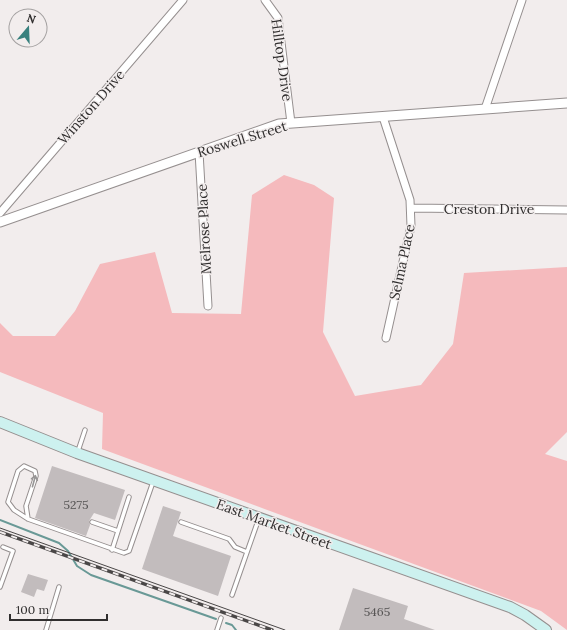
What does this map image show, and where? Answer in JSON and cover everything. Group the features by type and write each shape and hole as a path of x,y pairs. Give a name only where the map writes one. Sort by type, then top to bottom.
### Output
{"main road":[{"name":"East Market Street","path":"0,422 77,454 510,608 525,614 546,630"}],"street":[{"name":"Winston Drive","path":"0,213 183,0"},
{"name":"Hilltop Drive","path":"265,0 278,18 291,123"},
{"path":"485,109 522,0"},
{"name":"Roswell Street","path":"0,222 279,124 567,103"},
{"name":"Selma Place","path":"383,117 412,208 411,226 386,338"},
{"name":"Melrose Place","path":"200,152 208,306"},
{"name":"Creston Drive","path":"412,208 567,210"}],"lane":[{"path":"77,454 85,430"},
{"path":"28,519 26,506 36,476 35,471 24,466 18,471 8,502 14,510 28,519 124,553 129,551 153,481"},
{"path":"112,550 129,497"},
{"path":"232,594 259,518"},
{"path":"92,522 118,531"},
{"path":"181,522 229,539 235,547 247,552"},
{"path":"0,587 13,551 4,547"},
{"path":"46,630 60,586"},
{"path":"217,630 221,618"}],"shaded area":[{"path":"284,175 314,185 334,198 323,332 355,396 421,385 453,344 464,273 567,267 567,432 545,454 567,461 567,630 541,611 102,449 103,413 0,372 0,323 13,336 55,336 75,311 100,264 155,252 172,313 241,314 252,195"}],"building":[{"path":"52,466 125,490 115,520 94,513 89,521 90,525 86,536 35,518"},
{"path":"163,506 181,512 173,536 231,556 218,596 142,569"},
{"path":"28,574 48,580 44,591 37,589 34,597 21,592"},
{"path":"353,588 408,606 404,619 435,630 339,630"}],"waterway":[{"path":"0,520 59,543 68,551 77,566 91,575 216,619"},
{"path":"226,623 232,625 236,630"}],"tram line":[{"path":"0,528 285,630"}],"railway":[{"path":"0,532 272,630"}]}
